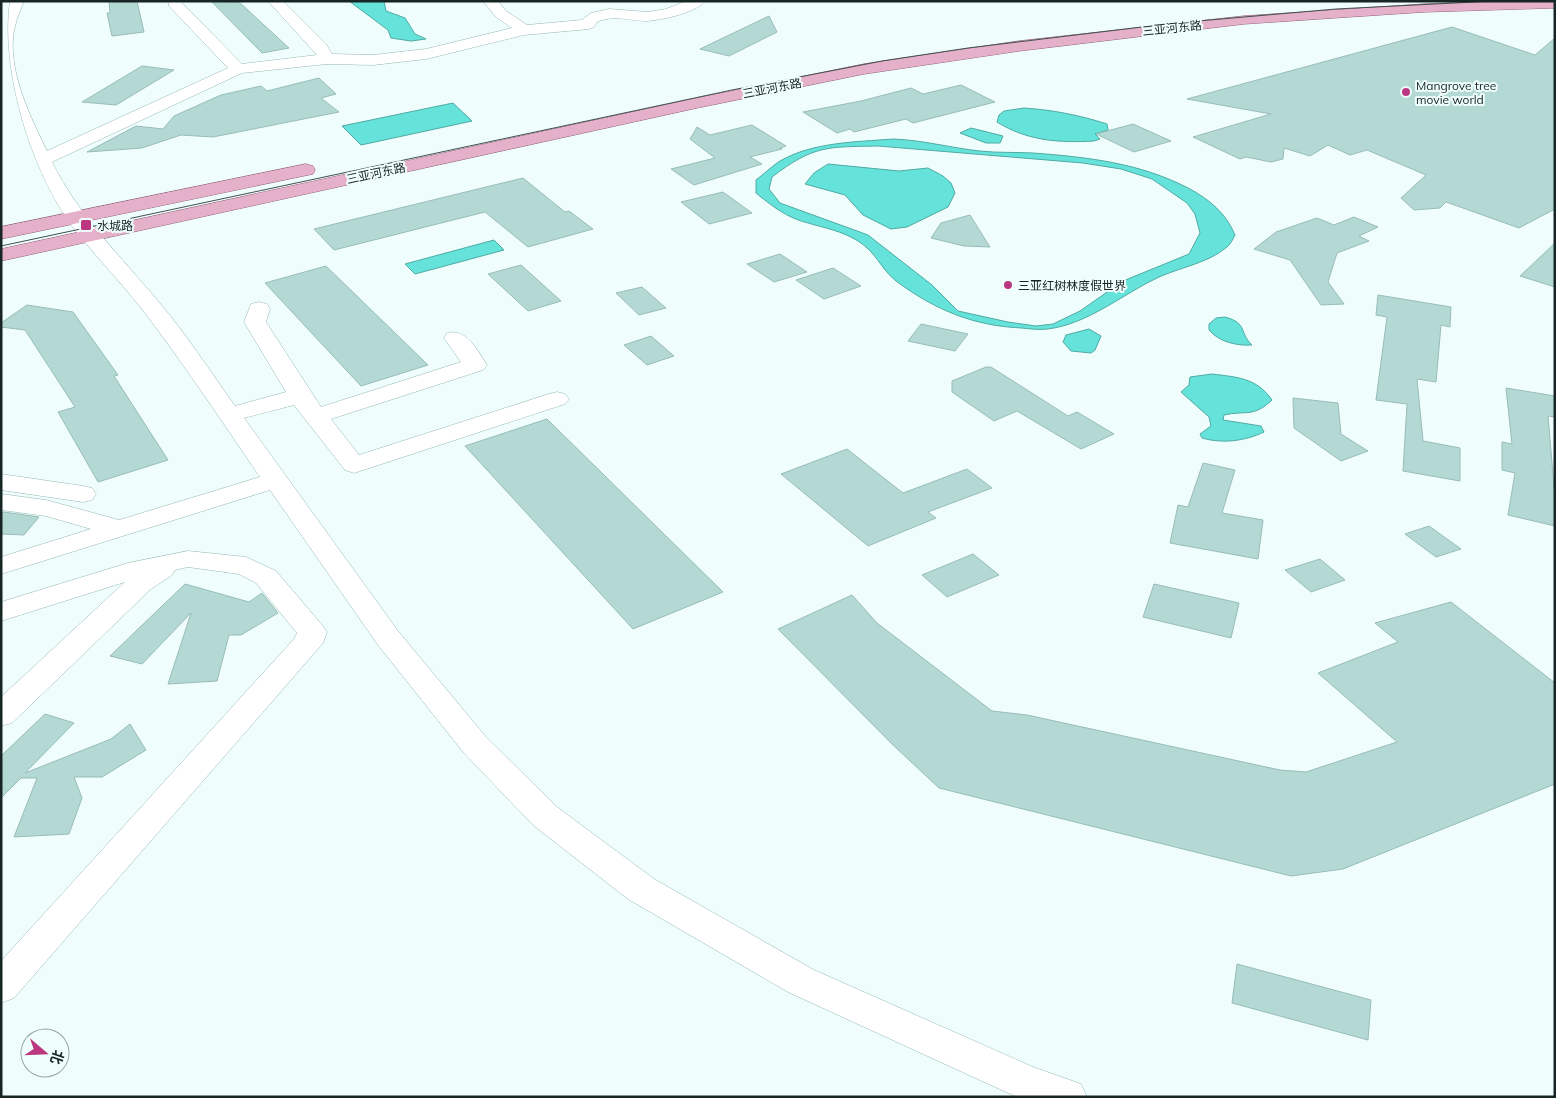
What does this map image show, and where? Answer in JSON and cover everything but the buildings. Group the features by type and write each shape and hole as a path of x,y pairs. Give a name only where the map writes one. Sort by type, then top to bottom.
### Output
{"main road":[{"name":"三亚河东路","path":"534,122 850,57 1000,35 1154,17 1357,1"},
{"name":"三亚河东路","path":"1,233 83,227 864,69 1019,46 1244,20 1414,8 1555,4"},
{"name":"三亚河东路","path":"1,255 83,227 320,166"}],"street":[{"path":"17,1 5,38 9,72 22,114 60,195 83,227 125,273 156,312 388,638 475,745 545,816 641,889 801,981 1020,1080 1067,1097"},
{"path":"176,1 174,3 238,69"},
{"path":"275,1 320,47 326,59"},
{"path":"490,1 501,14 524,30"},
{"path":"589,24 590,20 599,14 614,12 644,17 688,7 698,1"},
{"path":"627,30 636,28 645,22 644,17"},
{"path":"42,160 238,69 326,59 373,60 426,54 524,30 589,24 608,30"},
{"path":"259,309 255,322 300,396 354,465 557,399"},
{"path":"316,416 475,365 455,338"},
{"path":"228,415 300,396"},
{"path":"1,566 276,480"},
{"path":"1,482 83,494"},
{"path":"1,502 81,516 118,529"},
{"path":"1,612 138,569 188,559 246,566 266,577 312,632 308,643 1,987"},
{"path":"1,715 141,583 171,562"}],"water":[{"path":"349,1 384,1 386,11 405,18 415,34 426,39 411,41 391,38 388,30"},
{"path":"453,103 472,121 361,145 342,126"},
{"path":"1024,108 1086,118 1107,124 1108,130 1095,134 1100,139 1094,141 1069,142 1032,137 997,122 999,115 1004,111"},
{"path":"971,128 1003,136 1000,143 986,143 960,133"},
{"path":"893,139 926,142 980,151 1033,153 1093,159 1132,167 1170,179 1203,197 1222,213 1235,235 1228,246 1210,258 1160,277 1101,310 1075,322 1048,329 1032,329 1004,327 971,320 940,308 896,281 870,250 858,241 840,232 793,218 774,207 756,193 756,180 777,163 793,155 820,146","holes":["878,146 1083,163 1121,169 1152,179 1187,203 1195,214 1200,233 1189,254 1123,281 1080,311 1053,324 1036,326 958,311 932,285 868,235 780,203 769,189 772,177 799,159 811,153 833,148"]},
{"path":"828,164 899,171 928,168 951,183 955,193 948,207 907,227 891,229 863,215 845,195 805,184 814,173"},
{"path":"494,240 504,250 415,274 405,264"},
{"path":"1225,317 1232,319 1240,325 1252,345 1240,345 1229,342 1218,338 1209,330 1209,324 1216,318"},
{"path":"1089,329 1101,336 1095,350 1091,353 1071,351 1063,342 1066,335"},
{"path":"1212,374 1246,380 1260,387 1266,393 1272,400 1265,406 1254,411 1224,415 1223,420 1261,426 1264,432 1234,441 1202,438 1200,434 1211,426 1209,417 1181,392 1189,385 1190,377"}],"tram line":[{"path":"1,246 732,90 882,61 968,48 1175,23 1336,9 1494,1"}],"place":[{"name":"Mangrove tree movie world","path":"1406,92"},
{"name":"水城路","path":"86,225"},
{"name":"三亚红树林度假世界","path":"1008,285"}]}
